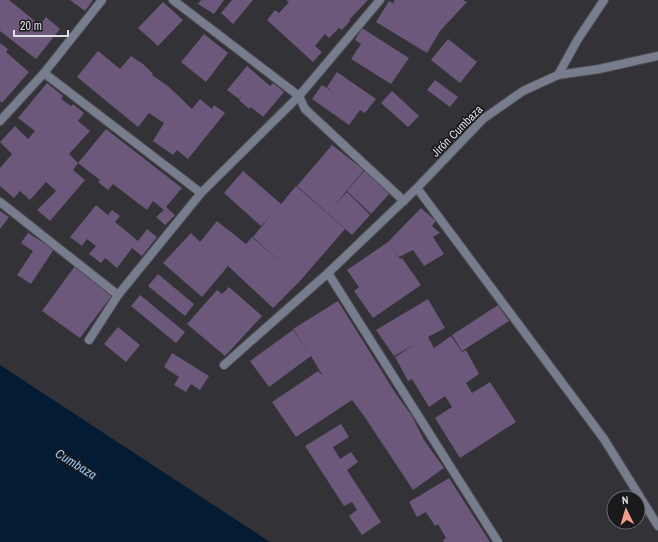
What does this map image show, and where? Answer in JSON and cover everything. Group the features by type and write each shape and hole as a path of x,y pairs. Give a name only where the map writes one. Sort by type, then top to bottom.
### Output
{"street":[{"path":"0,120 44,73 102,0"},
{"path":"173,0 299,96 305,109 404,201"},
{"path":"88,340 118,294 201,193 299,96 380,0"},
{"path":"558,75 578,39 604,0"},
{"name":"Jirón Cumbaza","path":"224,365 328,273 404,201 483,119 523,91 558,75 599,69 658,56"},
{"path":"44,73 201,193"},
{"path":"417,188 604,439 658,526"},
{"path":"0,202 118,294"},
{"path":"328,273 498,542"}],"water":[{"name":"Cumbaza","path":"0,365 270,542 0,542"}],"building":[{"path":"0,0 9,0 40,25 46,17 60,29 36,59 0,31"},
{"path":"70,0 93,0 85,11"},
{"path":"201,0 224,0 214,14 198,4"},
{"path":"232,0 253,0 233,24 221,13"},
{"path":"286,0 368,0 349,20 350,21 342,30 339,28 329,38 325,34 315,46 322,52 313,62 267,20 275,10 279,13 289,2"},
{"path":"395,0 463,0 467,2 440,31 427,53 376,22 389,1 396,5 393,2"},
{"path":"163,2 183,20 158,46 138,28"},
{"path":"362,28 409,58 391,84 351,59 361,44 355,40"},
{"path":"204,34 228,53 206,82 181,62"},
{"path":"448,39 477,62 460,83 431,60"},
{"path":"0,43 8,49 6,52 29,72 2,103 0,101"},
{"path":"98,51 120,69 131,56 143,64 153,74 152,75 169,87 192,109 200,99 212,109 214,105 225,113 188,159 177,150 173,155 153,141 164,123 149,113 138,127 77,77"},
{"path":"247,66 270,86 273,83 284,92 263,117 251,107 249,109 239,100 243,94 239,99 227,90"},
{"path":"337,72 376,99 365,113 360,110 349,125 312,99 322,85 333,92 327,87"},
{"path":"435,80 458,97 450,107 427,90"},
{"path":"47,83 63,96 61,99 71,106 73,104 84,113 78,121 90,131 69,154 78,163 73,170 85,180 50,221 37,210 56,191 46,182 30,200 20,191 25,185 14,198 0,186 0,168 12,154 0,142 15,126 28,139 35,131 18,118"},
{"path":"392,91 419,116 408,127 381,103"},
{"path":"106,129 182,188 166,207 175,215 165,225 156,217 164,210 153,201 147,210 113,184 108,190 98,182 100,180 78,163"},
{"path":"332,145 364,170 335,205 347,192 370,215 352,235 297,186"},
{"path":"365,170 391,192 371,214 347,191"},
{"path":"243,171 281,204 277,209 296,186 345,229 300,281 273,308 228,266 202,297 163,263 191,233 200,242 217,221 246,244 252,237 285,266 253,237 271,215 261,226 224,193"},
{"path":"96,205 108,215 112,210 120,216 115,222 138,241 147,229 157,237 142,256 132,248 117,268 105,258 101,263 89,254 96,246 87,239 82,246 70,237"},
{"path":"421,208 436,221 432,226 440,233 433,237 444,254 424,266 413,250 399,257 391,247 400,259 402,258 421,285 373,318 354,291 359,287 347,270 388,242"},
{"path":"0,211 9,217 0,229"},
{"path":"28,233 54,249 31,284 17,275 33,251 21,243"},
{"path":"75,266 113,294 80,338 42,311"},
{"path":"158,274 194,304 185,316 148,286"},
{"path":"229,287 262,316 225,356 187,324 217,290 222,294"},
{"path":"140,295 185,332 176,343 131,306"},
{"path":"428,299 445,328 428,337 434,348 451,336 462,352 466,350 479,374 466,383 472,393 490,382 516,422 460,458 435,418 452,407 445,396 429,407 412,379 408,381 395,357 417,343 394,356 376,330"},
{"path":"338,301 396,394 412,416 424,440 444,468 413,490 352,400 296,437 272,402 318,371 323,376 293,329"},
{"path":"498,305 509,321 462,351 452,335"},
{"path":"118,327 140,345 126,362 104,344"},
{"path":"293,330 311,356 269,387 250,361"},
{"path":"172,353 209,376 200,390 191,384 186,392 174,385 179,377 164,367"},
{"path":"341,424 349,437 333,447 340,459 351,452 358,462 347,470 381,522 362,535 349,516 357,510 352,502 344,506 305,446"},
{"path":"449,478 490,542 444,542 443,540 446,538 438,524 435,526 426,512 417,517 409,502"}]}
